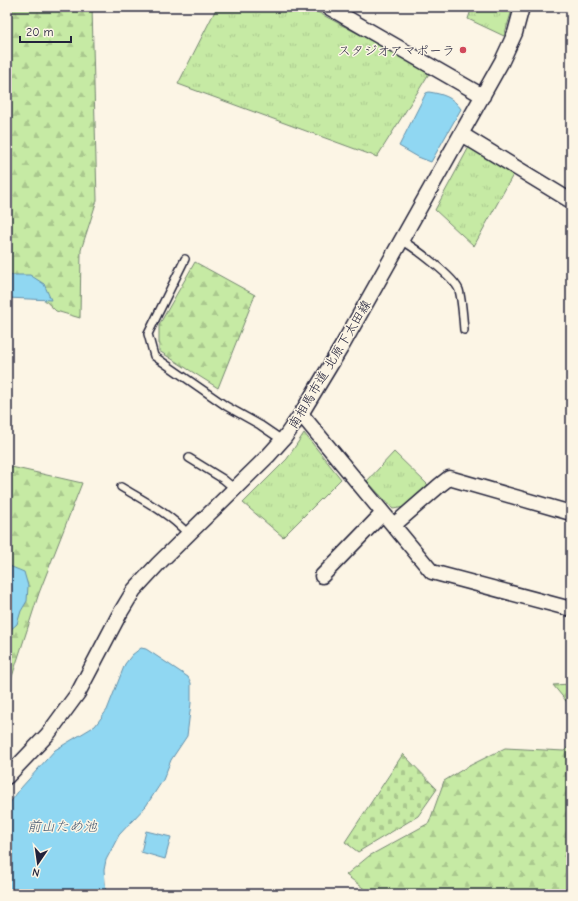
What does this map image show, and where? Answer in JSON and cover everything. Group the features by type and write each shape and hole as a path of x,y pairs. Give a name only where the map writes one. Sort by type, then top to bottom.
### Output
{"street":[{"path":"328,7 483,96"},
{"name":"南相馬市道 北原下太田線","path":"7,777 48,734 78,693 119,615 134,590 188,534 268,456 301,414 342,346 483,96 515,33 522,7"},
{"path":"461,134 571,201"},
{"path":"301,414 432,572 571,609"},
{"path":"394,525 449,478 571,513"},
{"path":"322,576 383,513"}],"lane":[{"path":"401,240 454,282 459,290 464,330"},
{"path":"185,259 148,334 154,356 226,406 260,425 282,440"},
{"path":"189,458 223,479 235,489"},
{"path":"121,488 159,510 188,534"}],"green space":[{"path":"7,7 92,7 97,200 81,250 80,318 56,311 30,286 7,281"},
{"path":"217,7 308,7 430,72 377,157 178,84"},
{"path":"472,7 513,7 504,36 468,19"},
{"path":"469,147 514,173 474,246 435,210"},
{"path":"195,262 255,295 218,388 159,351 159,325"},
{"path":"304,433 341,479 283,537 243,503 287,459"},
{"path":"394,452 428,485 405,507 393,509 367,481"},
{"path":"7,466 82,483 39,593 9,686 7,686"},
{"path":"571,684 571,707 553,685"},
{"path":"571,745 571,894 371,894 346,875 369,856 429,823 444,781 465,768 505,748 564,751"},
{"path":"403,754 437,789 418,816 358,852 345,842"}],"water":[{"path":"429,92 451,99 461,109 431,162 418,157 399,146 426,93"},
{"path":"7,275 30,275 44,284 51,300 7,298"},
{"path":"7,565 24,572 28,586 27,601 21,611 17,624 9,631 7,630"},
{"name":"前山ため池","path":"141,648 146,649 188,677 191,683 191,703 187,736 171,760 163,780 146,806 119,835 106,860 104,870 106,894 7,894 7,807 20,789 55,750 95,726 107,710 125,664 132,655"},
{"path":"146,831 171,837 165,859 141,852"}],"place":[{"name":"スタジオアマポーラ","path":"463,50"}]}
